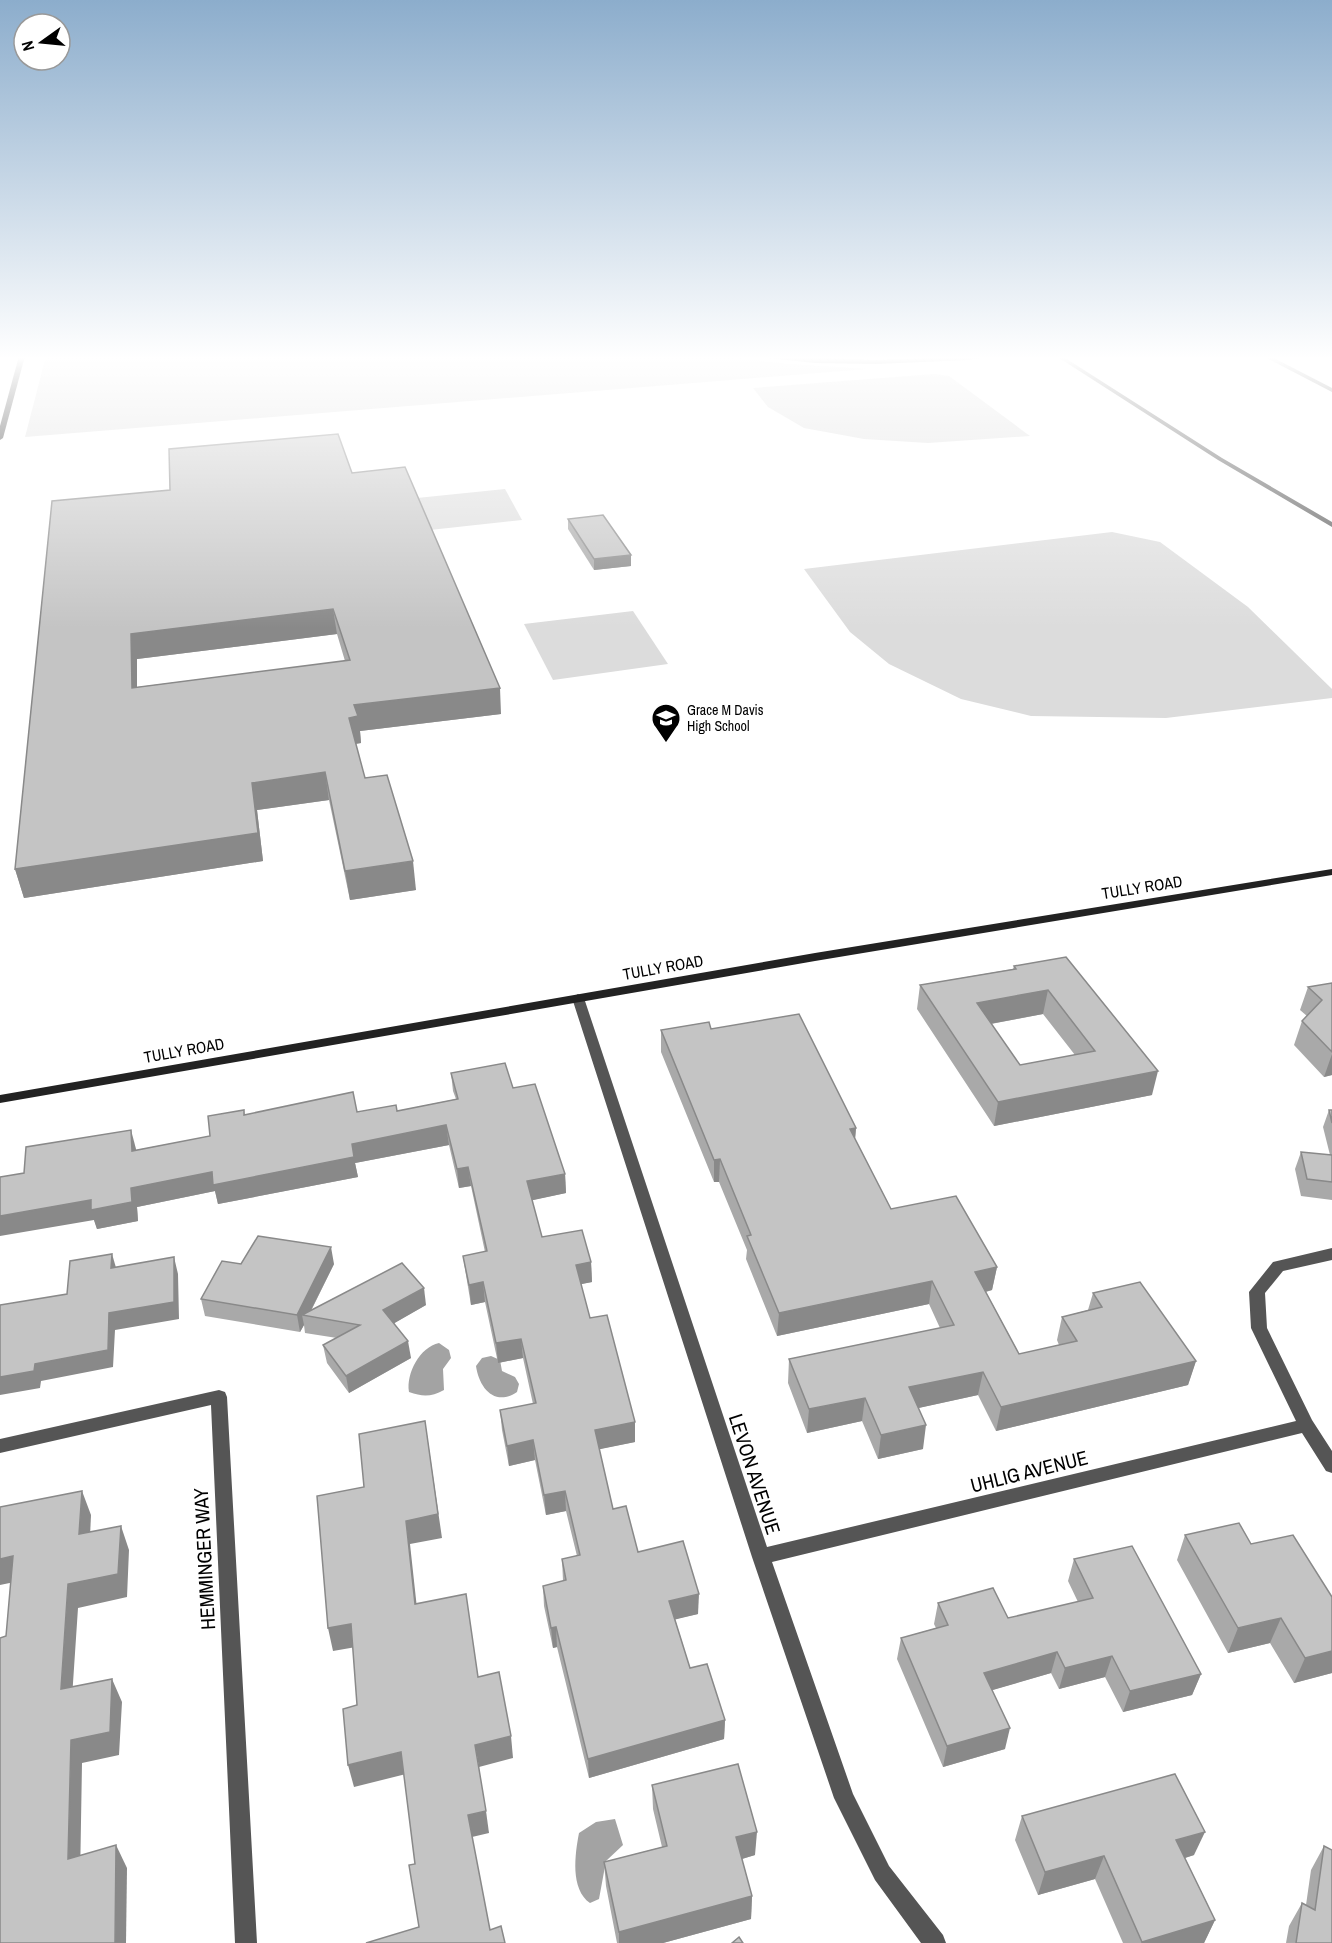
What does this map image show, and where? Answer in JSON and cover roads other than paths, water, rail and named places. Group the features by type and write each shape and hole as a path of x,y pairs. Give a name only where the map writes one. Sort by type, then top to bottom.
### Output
{"main road":[{"name":"TULLY ROAD","path":"0,1099 578,998 1332,872"}],"street":[{"path":"1201,447 1332,525"},
{"name":"LEVON AVENUE","path":"578,998 761,1557 844,1798 882,1873 935,1943"},
{"path":"1332,1254 1278,1266 1257,1292 1259,1328 1306,1425 1332,1466"},
{"name":"HEMMINGER WAY","path":"0,1446 219,1397 246,1943"},
{"name":"UHLIG AVENUE","path":"761,1557 1306,1425"}],"place":[{"name":"Grace M Davis High School","path":"666,744"}]}
